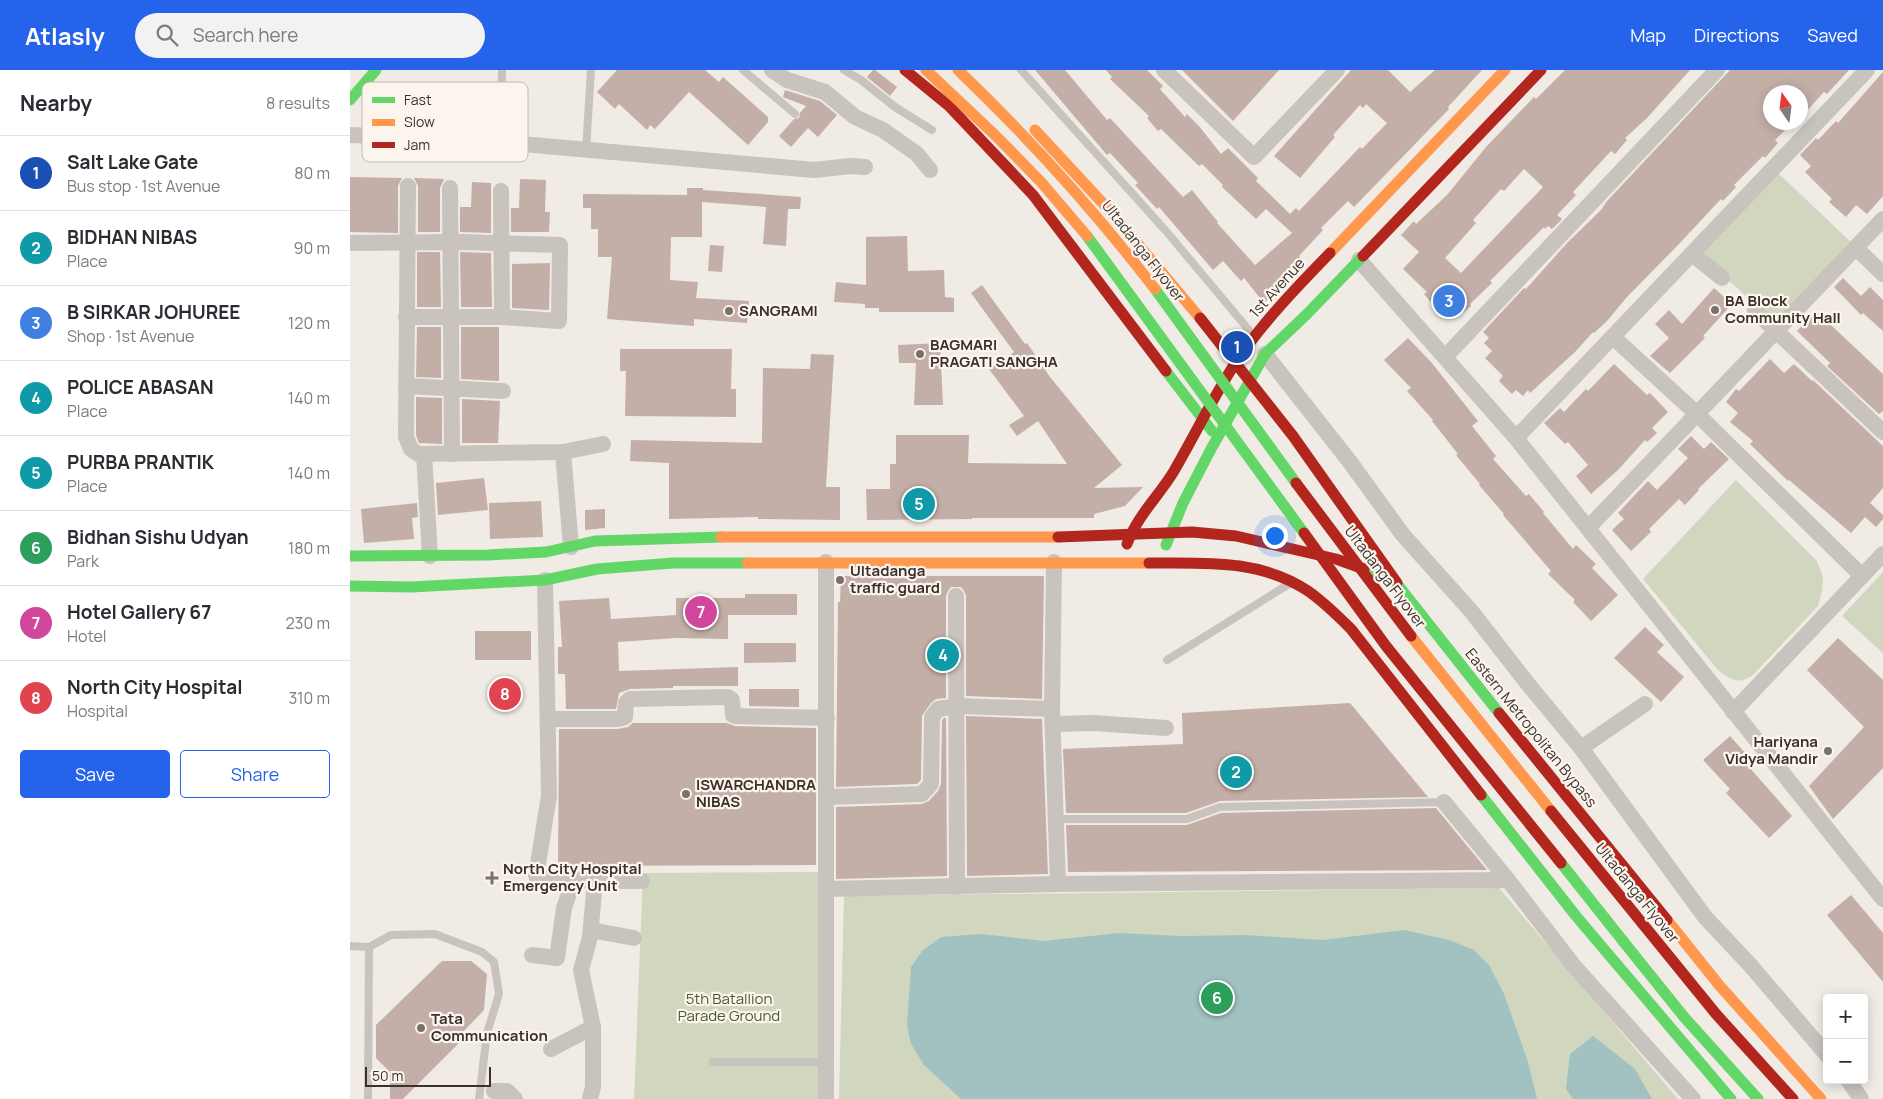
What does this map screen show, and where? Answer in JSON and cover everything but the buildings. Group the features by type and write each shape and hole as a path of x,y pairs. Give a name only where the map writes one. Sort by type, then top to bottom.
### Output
{"main road":[{"path":"366,82 376,70"},
{"path":"905,70 949,106 1033,195 1203,420 1218,437"},
{"path":"926,70 996,136 1041,182 1097,248 1386,646 1684,1017 1758,1099"},
{"name":"Ultadanga Flyover","path":"958,70 1024,133 1106,227 1178,320 1320,517 1421,650 1716,1014 1793,1099"},
{"name":"1st Avenue","path":"1122,562 1131,533 1173,473 1236,362 1254,337 1276,309 1505,70"},
{"path":"1161,563 1170,534 1183,503 1265,354 1307,314 1541,70"},
{"path":"350,100 362,86"},
{"path":"1024,119 1058,153 1125,227 1251,380 1350,513 1397,584"},
{"name":"Eastern Metropolitan Bypass","path":"350,556 536,553 595,541 710,538 1089,537 1131,533 1170,534 1192,532 1227,535 1285,546 1336,559 1382,575 1397,584 1407,594 1447,648 1719,985 1821,1099"},
{"path":"350,586 411,587 545,580 597,569 673,564 1193,562 1240,565 1271,571 1293,582 1332,608 1351,629 1576,916 1731,1099"}],"street":[{"path":"772,70 787,80 825,92 855,117 883,130 917,154 930,170"},
{"path":"1164,70 1254,157 1329,73"},
{"path":"1446,356 1717,70"},
{"path":"1516,438 1867,70"},
{"path":"528,145 814,170 851,166 865,167"},
{"path":"408,186 406,437 411,449 418,454 562,452 603,444"},
{"path":"450,188 452,454"},
{"path":"501,191 502,317"},
{"path":"1588,528 1883,219"},
{"path":"350,243 450,242 560,245 559,321 502,317 406,317"},
{"path":"1856,248 1883,274"},
{"path":"1692,254 1722,278"},
{"path":"1359,260 1446,356 1516,438 1883,899"},
{"path":"1755,311 1883,432"},
{"path":"1613,337 1697,414 1862,576"},
{"path":"1265,354 1350,462 1403,535 1472,611 1528,684 1581,748 1705,917 1751,966 1823,1050"},
{"path":"406,386 503,391"},
{"path":"562,452 570,547"},
{"path":"424,454 430,556"},
{"path":"1733,712 1883,554"},
{"path":"826,562 826,1099"},
{"path":"1054,562 1052,716 1058,884"},
{"path":"545,580 550,796 536,876 595,881 642,881"},
{"path":"956,596 957,887"},
{"path":"548,719 618,719 625,717 626,703 630,699 728,697 732,700 733,714 735,716 827,718"},
{"path":"1581,748 1645,704"},
{"path":"826,797 922,794 930,784 932,717 938,710 957,706 1052,716 1093,723 1166,728"},
{"path":"1444,802 1508,880 1574,966 1693,1099"},
{"path":"532,955 556,958 564,908 574,879"},
{"path":"826,889 1058,884 1508,880"},
{"path":"590,1099 593,1087 593,1027 581,970 591,930 595,881"},
{"path":"591,930 634,938"},
{"path":"550,1050 593,1027"},
{"path":"1851,1084 1861,1099"},
{"path":"494,1091 507,1091 515,1099"}],"lane":[{"path":"586,150 591,70"},
{"path":"742,70 795,114"},
{"path":"844,70 861,80 895,107 932,130"},
{"path":"1021,70 1166,231 1254,337"},
{"path":"1168,660 1293,582"},
{"path":"1056,819 1187,819 1220,807 1444,802"},
{"path":"350,946 369,947 391,935 435,934 482,952 494,962 499,994 487,1033 479,1099"},
{"path":"368,1099 369,947"},
{"path":"713,1062 826,1062"}],"green space":[{"path":"1777,172 1852,243 1776,323 1698,253"},
{"path":"1736,480 1817,561 1823,577 1818,606 1753,675 1743,680 1731,679 1718,670 1643,579"},
{"path":"1883,572 1883,653 1842,616"},
{"name":"5th Batallion Parade Ground","path":"822,872 819,1099 634,1099 643,873"},
{"path":"1499,888 1678,1099 839,1099 844,896"}],"water":[{"path":"1404,930 1449,940 1474,950 1489,965 1504,994 1528,1062 1537,1099 961,1099 924,1065 911,1044 907,1025 911,967 923,950 941,937 981,934 1044,941 1119,933 1183,936 1247,935 1323,940"},
{"path":"1593,1036 1635,1069 1652,1099 1573,1099 1566,1089 1570,1054"}],"traffic: fast":[{"path":"366,82 376,70"},
{"path":"350,100 362,86"},
{"path":"1087,236 1304,533"},
{"path":"1166,545 1183,503 1211,449 1265,354 1363,256"},
{"path":"1155,289 1296,483"},
{"path":"1166,371 1212,431"},
{"path":"350,556 488,555 546,552 595,541 721,537"},
{"path":"350,586 411,587 545,580 597,569 673,563 747,563"},
{"path":"1364,569 1382,575 1397,584 1499,713"},
{"path":"1481,795 1576,916 1731,1099"},
{"path":"1561,863 1623,941"},
{"path":"1623,941 1684,1017 1758,1099"}],"traffic: slow":[{"path":"926,70 996,136 1041,182 1087,236"},
{"path":"958,70 1061,176 1109,231 1155,289"},
{"path":"1330,253 1505,70"},
{"path":"1035,130 1110,211 1200,318"},
{"path":"721,537 1058,537"},
{"path":"747,563 1149,563"},
{"path":"1411,636 1551,811"},
{"path":"1667,920 1719,985 1821,1099"}],"traffic: jam":[{"path":"905,70 949,106 1033,195 1166,371"},
{"path":"1363,256 1541,70"},
{"path":"1127,544 1136,524 1174,471 1246,347 1293,292 1330,253"},
{"path":"1200,318 1293,436 1397,583"},
{"path":"1296,483 1411,636"},
{"path":"1058,537 1192,532 1236,536 1336,559 1364,569"},
{"path":"1304,533 1386,646 1561,863"},
{"path":"1149,563 1211,563 1251,568 1271,573 1308,591 1325,604 1351,629 1481,795"},
{"path":"1499,713 1667,920"},
{"path":"1551,811 1642,923"},
{"path":"1642,923 1716,1014 1793,1099"}],"place":[{"name":"B SIRKAR JOHUREE","path":"1449,301"},
{"name":"BA Block Community Hall","path":"1715,310"},
{"name":"SANGRAMI","path":"729,311"},
{"name":"Salt Lake Gate","path":"1237,347"},
{"name":"BAGMARI PRAGATI SANGHA","path":"920,354"},
{"name":"PURBA PRANTIK","path":"919,504"},
{"name":"Ultadanga traffic guard","path":"840,580"},
{"name":"Hotel Gallery 67","path":"701,612"},
{"name":"POLICE ABASAN","path":"943,655"},
{"name":"North City Hospital","path":"505,694"},
{"name":"Hariyana Vidya Mandir","path":"1828,751"},
{"name":"BIDHAN NIBAS","path":"1236,772"},
{"name":"ISWARCHANDRA NIBAS","path":"686,794"},
{"name":"North City Hospital Emergency Unit","path":"492,878"},
{"name":"Bidhan Sishu Udyan","path":"1217,998"},
{"name":"Tata Communication","path":"421,1028"}]}
